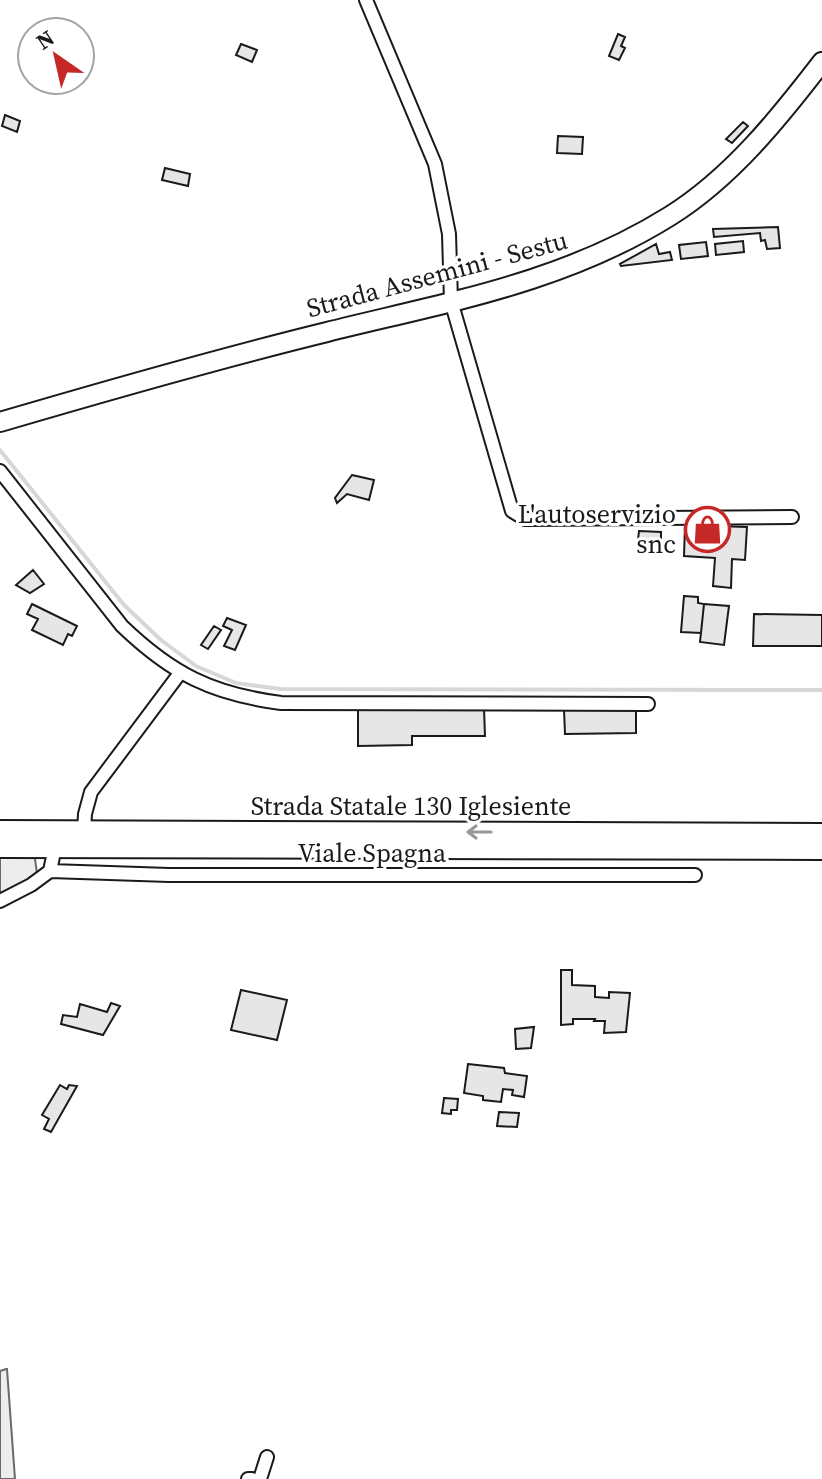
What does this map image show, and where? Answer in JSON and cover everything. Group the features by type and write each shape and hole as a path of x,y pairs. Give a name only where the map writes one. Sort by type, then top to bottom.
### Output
{"main road":[{"name":"Strada Statale 130 Iglesiente","path":"0,831 822,834"},
{"name":"Strada Statale 130 Iglesiente","path":"0,847 822,849"}],"street":[{"path":"366,0 435,164 449,234 451,301 512,511 525,519 792,517"},
{"name":"Strada Assemini - Sestu","path":"0,422 175,370 564,270 624,243 673,214 745,153 821,64"},
{"path":"0,471 122,626 180,673 211,688 243,698 281,703 648,704"},
{"path":"84,831 91,792 180,673"},
{"path":"0,901 50,871 55,847"},
{"name":"Viale Spagna","path":"50,871 169,875 695,875"},
{"path":"260,1479 267,1457"}],"shaded area":[{"path":"29,854 35,859 37,873 27,882 0,893 0,855"},
{"path":"7,1369 15,1479 0,1479 0,1371"}],"building":[{"path":"618,34 625,37 621,46 625,48 619,60 609,56"},
{"path":"241,44 257,50 252,62 236,55"},
{"path":"5,115 20,121 17,132 2,126"},
{"path":"743,122 748,126 732,143 726,139"},
{"path":"558,136 583,137 582,154 557,153"},
{"path":"165,168 190,174 188,186 162,180"},
{"path":"778,227 780,248 767,249 760,233 714,237 713,229"},
{"path":"743,241 744,252 716,255 715,244"},
{"path":"706,242 708,256 681,259 679,245"},
{"path":"656,244 659,254 670,252 672,260 621,266 620,264"},
{"path":"352,475 374,480 369,500 347,494 337,503 335,498"},
{"path":"685,525 747,527 745,560 732,559 731,588 713,586 715,558 684,556"},
{"path":"639,531 661,532 661,541 638,540"},
{"path":"33,570 44,584 30,593 16,585"},
{"path":"684,596 698,597 698,603 704,604 701,633 681,632"},
{"path":"32,604 77,626 72,636 68,634 63,645 32,630 38,619 27,614"},
{"path":"704,604 729,606 724,645 700,642"},
{"path":"754,614 822,615 822,646 753,646"},
{"path":"227,618 246,625 235,650 224,646 232,630 223,626"},
{"path":"214,626 221,630 208,649 201,645"},
{"path":"358,705 484,708 485,736 412,736 412,745 358,746"},
{"path":"564,709 636,709 636,733 565,734"},
{"path":"561,970 572,970 572,985 595,986 595,997 609,998 609,992 630,993 626,1032 604,1033 605,1021 595,1019 573,1019 573,1024 561,1025"},
{"path":"241,990 287,1000 277,1040 231,1030"},
{"path":"111,1003 120,1006 103,1035 61,1024 63,1015 77,1017 80,1004 107,1012"},
{"path":"534,1027 531,1048 516,1049 515,1029"},
{"path":"468,1064 504,1068 505,1073 527,1076 524,1097 512,1095 513,1090 503,1089 501,1102 464,1093"},
{"path":"60,1085 67,1089 69,1085 77,1086 51,1132 44,1129 49,1119 42,1115"},
{"path":"444,1098 458,1099 457,1110 451,1110 451,1114 442,1113"},
{"path":"499,1112 519,1113 517,1127 497,1126"}],"waterway":[{"path":"0,450 124,605 161,640 196,666 236,683 281,689 822,690"}],"place":[{"name":"L'autoservizio snc","path":"707,529"}]}
